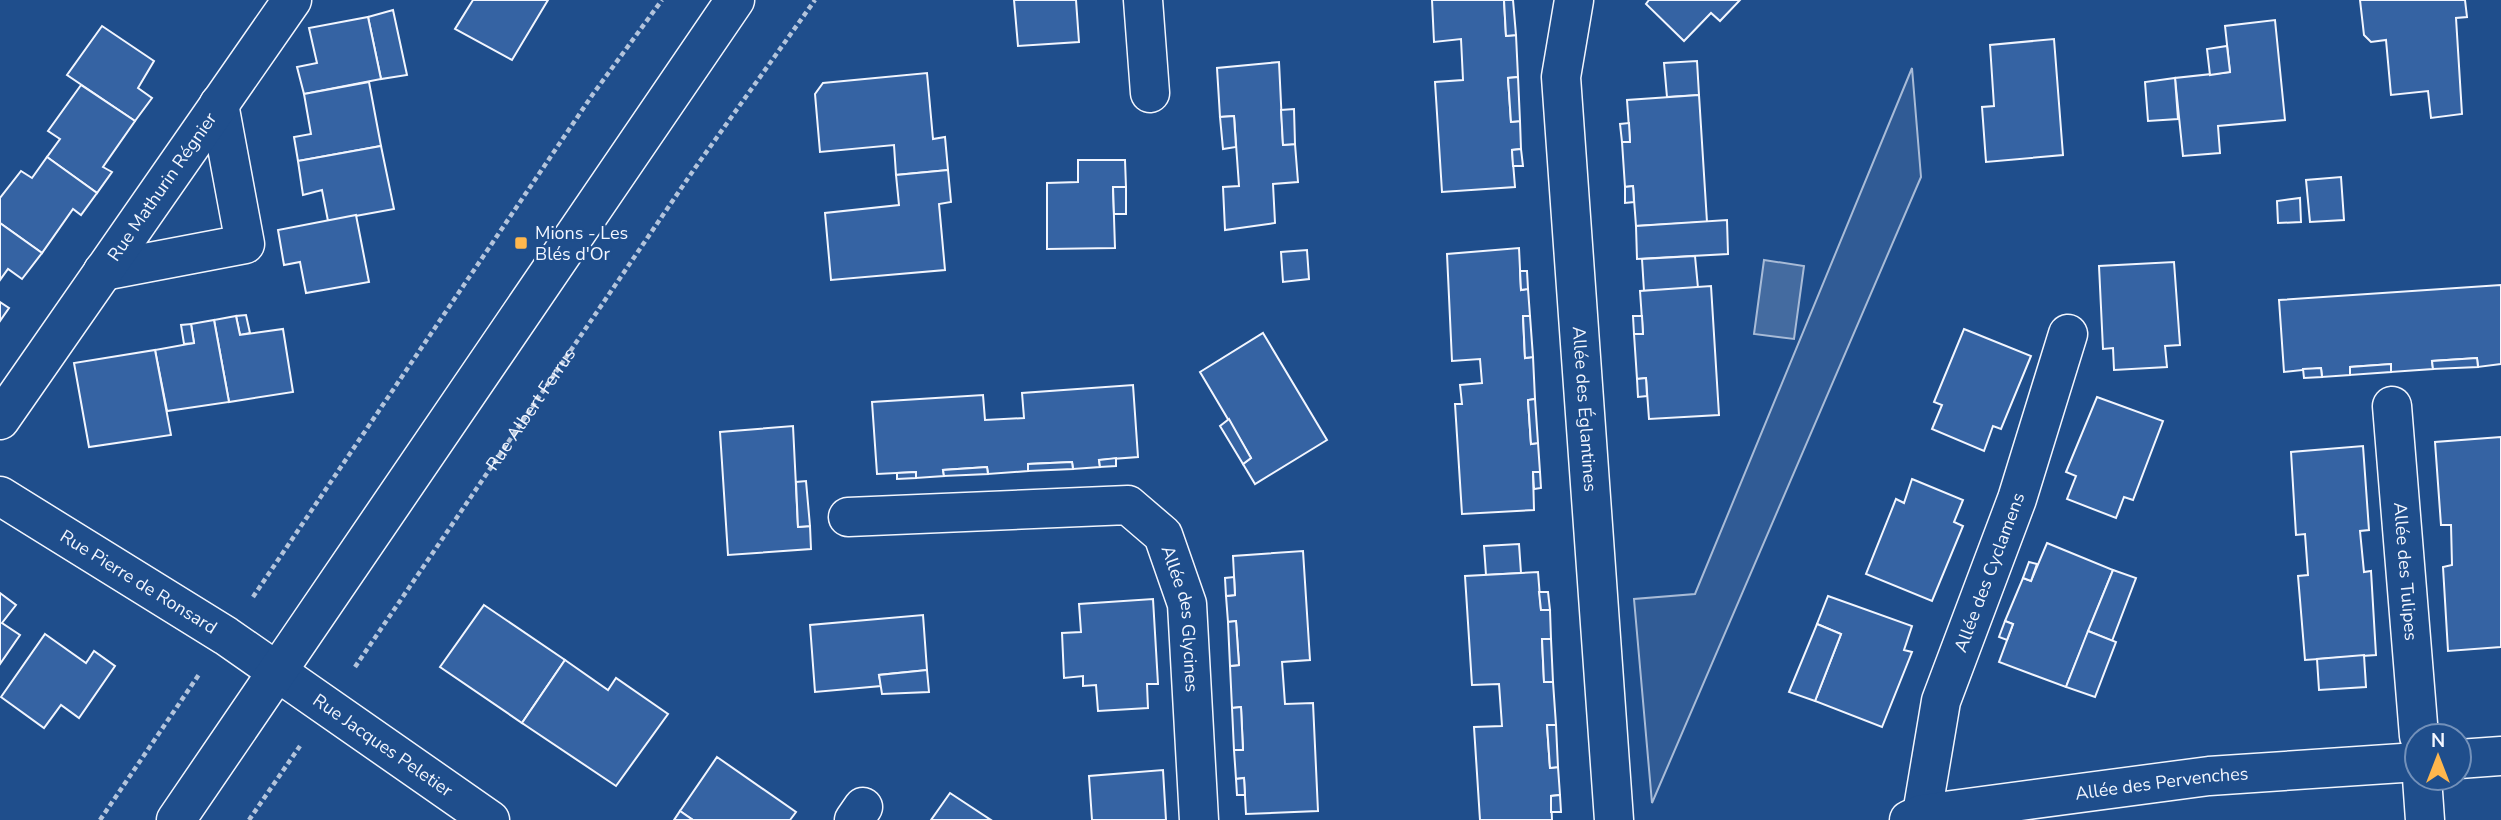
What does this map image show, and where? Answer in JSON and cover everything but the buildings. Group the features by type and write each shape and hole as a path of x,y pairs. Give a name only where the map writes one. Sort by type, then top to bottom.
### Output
{"street":[{"name":"Rue Mathurin Régnier","path":"0,420 292,0"},
{"path":"176,820 275,671 735,0"},
{"path":"1143,0 1150,93"},
{"name":"Allée des Églantines","path":"1574,0 1562,77 1614,820"},
{"name":"Rue Mathurin Régnier","path":"103,271 245,244 219,104"},
{"name":"Allée des Cyclamens","path":"1916,817 1941,701 2017,499 2068,334"},
{"name":"Allée des Tulipes","path":"2392,406 2418,722"},
{"name":"Rue Pierre de Ronsard","path":"0,496 226,636 275,671"},
{"name":"Allée des Glycines","path":"848,517 1128,505 1163,535 1187,604 1199,820"},
{"name":"Rue Jacques Peletier","path":"275,671 490,820"},
{"path":"2473,758 2501,756"},
{"name":"Allée des Pervenches","path":"1916,817 2209,776 2403,763"},
{"path":"2423,792 2425,820"}],"path":[{"path":"100,820 297,536 593,94 662,0"},
{"name":"Rue Albert Ferrus","path":"249,820 695,168 815,0"}],"shaded area":[{"path":"1912,68 1921,177 1652,803 1634,599 1695,594"},
{"path":"1764,260 1804,266 1794,339 1754,334"}],"place":[{"name":"Mions - Les Blés d'Or","path":"521,243"}]}
